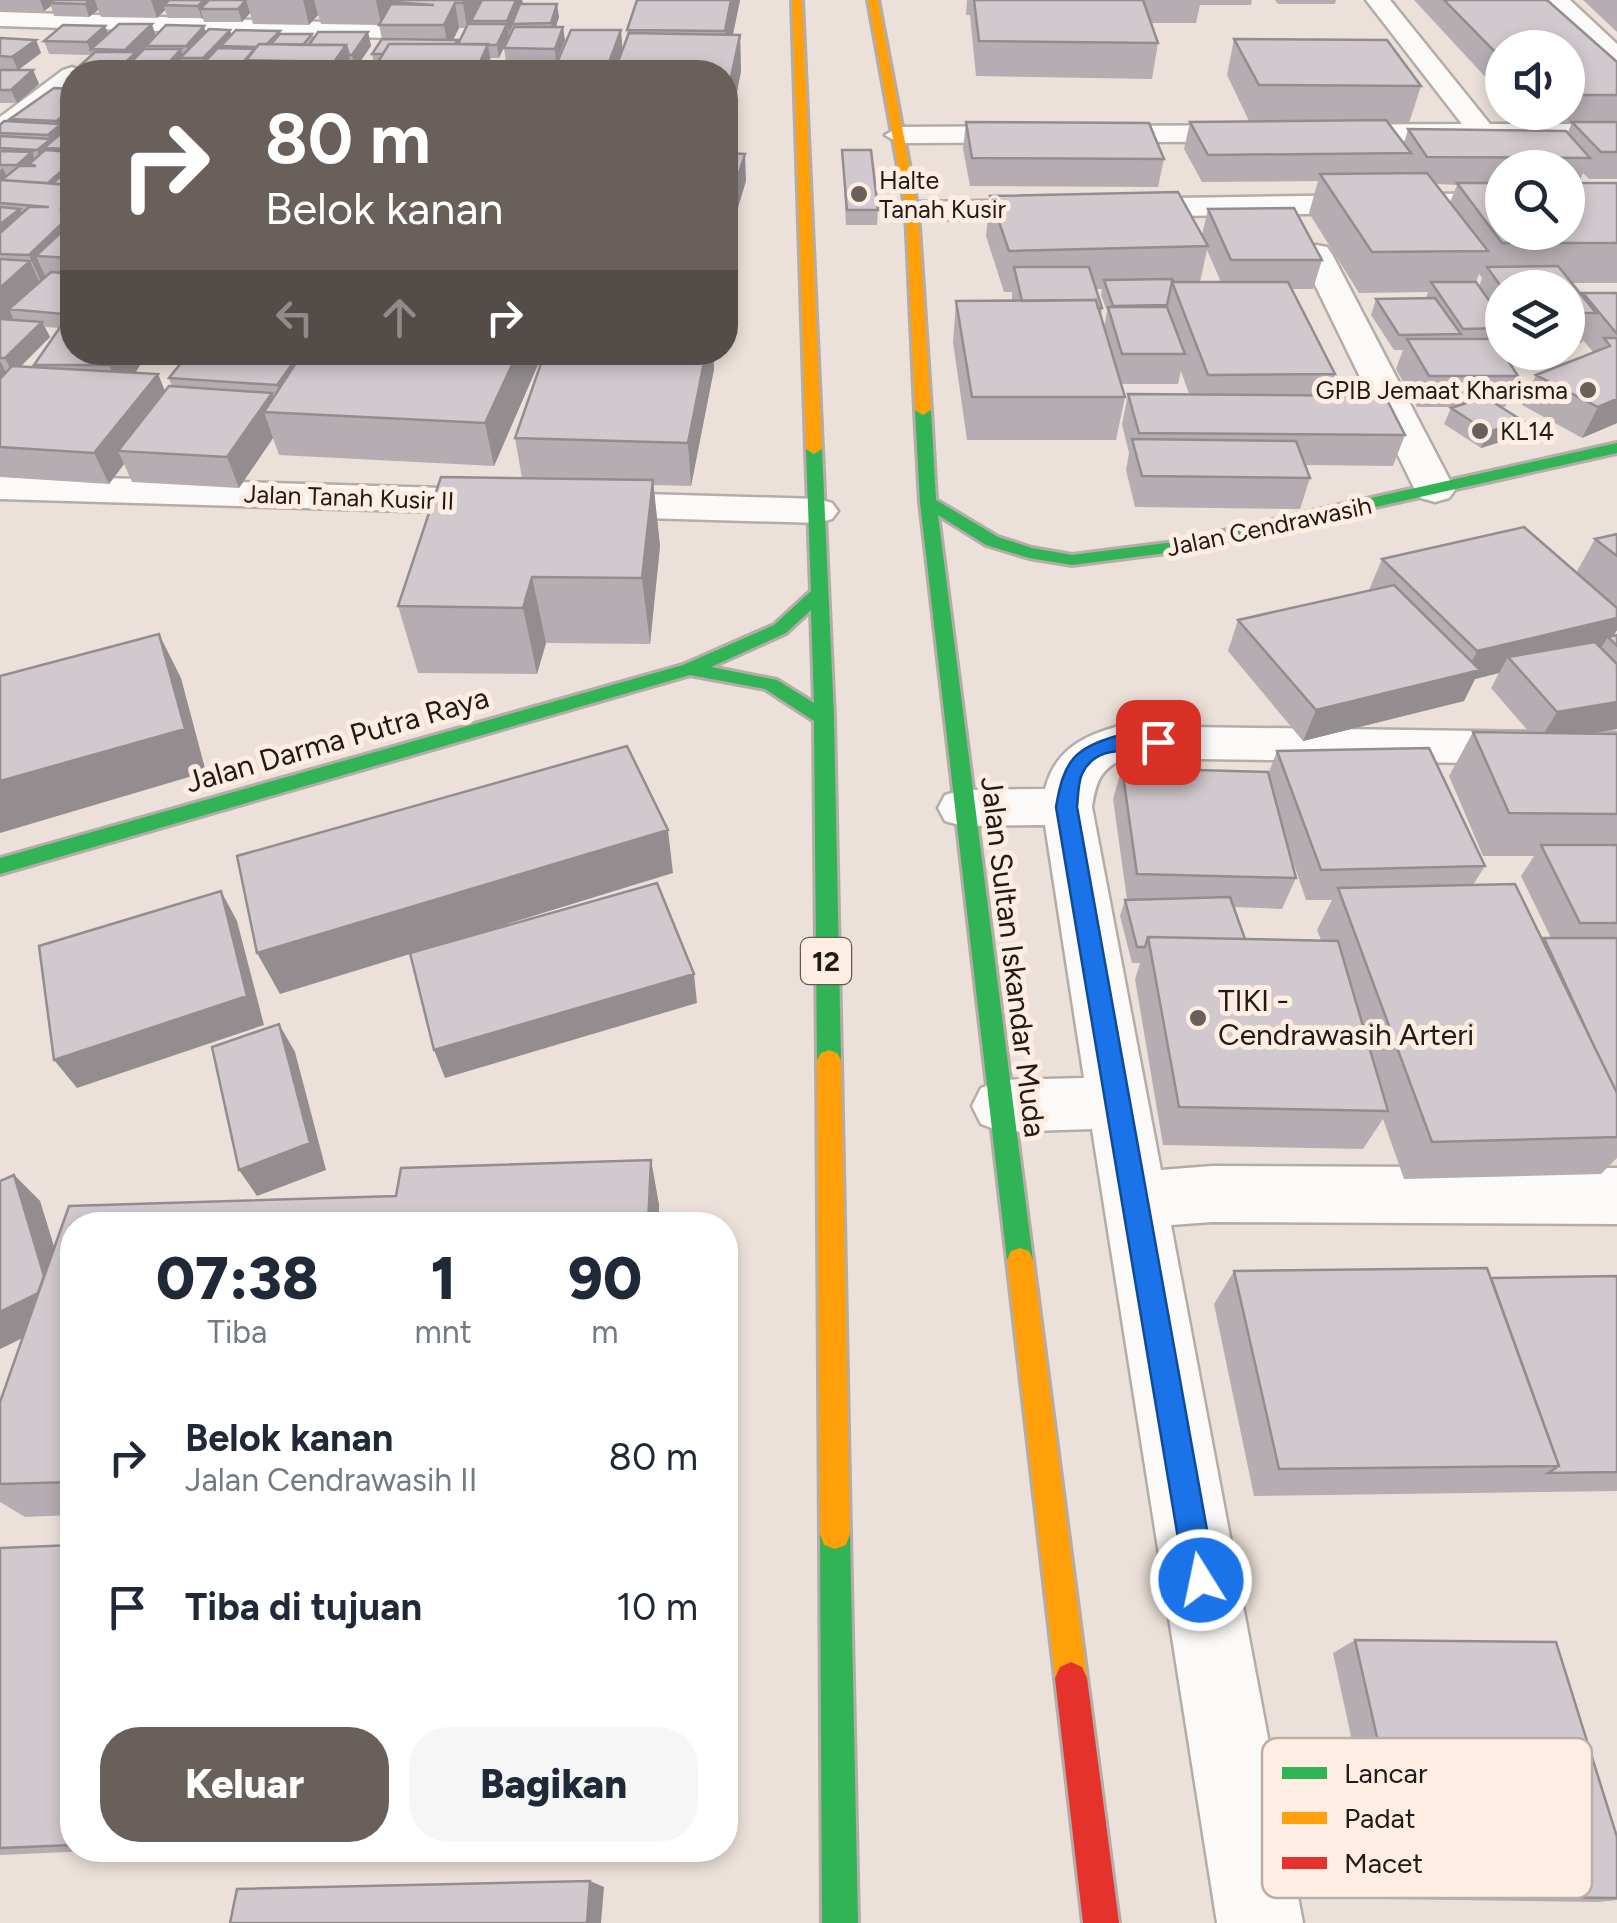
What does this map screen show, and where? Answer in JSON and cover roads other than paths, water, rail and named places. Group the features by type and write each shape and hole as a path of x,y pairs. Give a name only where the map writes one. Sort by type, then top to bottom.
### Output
{"main road":[{"name":"12","path":"797,0 824,718 840,1923"},
{"name":"Jalan Sultan Iskandar Muda","path":"873,0 912,210 928,502 1101,1923"},
{"name":"Jalan Cendrawasih","path":"928,502 992,541 1029,554 1072,560 1174,547 1617,448"},
{"name":"Jalan Darma Putra Raya","path":"0,866 690,670 780,629 820,592"},
{"name":"Jalan Darma Putra Raya","path":"690,670 770,684 824,718"}],"street":[{"path":"40,20 66,0"},
{"path":"1378,0 1482,132"},
{"path":"1557,0 1617,58"},
{"path":"0,19 135,24 392,23 369,59"},
{"path":"90,60 135,24"},
{"path":"0,130 60,86"},
{"path":"899,136 1617,132"},
{"path":"912,210 1485,202"},
{"path":"1316,254 1436,490"},
{"name":"Jalan Tanah Kusir II","path":"0,487 818,511"},
{"path":"963,808 1078,780 1120,742 1617,749"},
{"path":"1078,780 1118,1103 1260,1923"},
{"path":"1002,1106 1118,1103"},
{"path":"1134,1200 1212,1194 1617,1196"}],"place":[{"name":"Halte Tanah Kusir","path":"859,194"},
{"name":"GPIB Jemaat Kharisma","path":"1588,390"},
{"name":"KL14","path":"1480,431"},
{"name":"TIKI - Cendrawasih Arteri","path":"1198,1018"}]}
